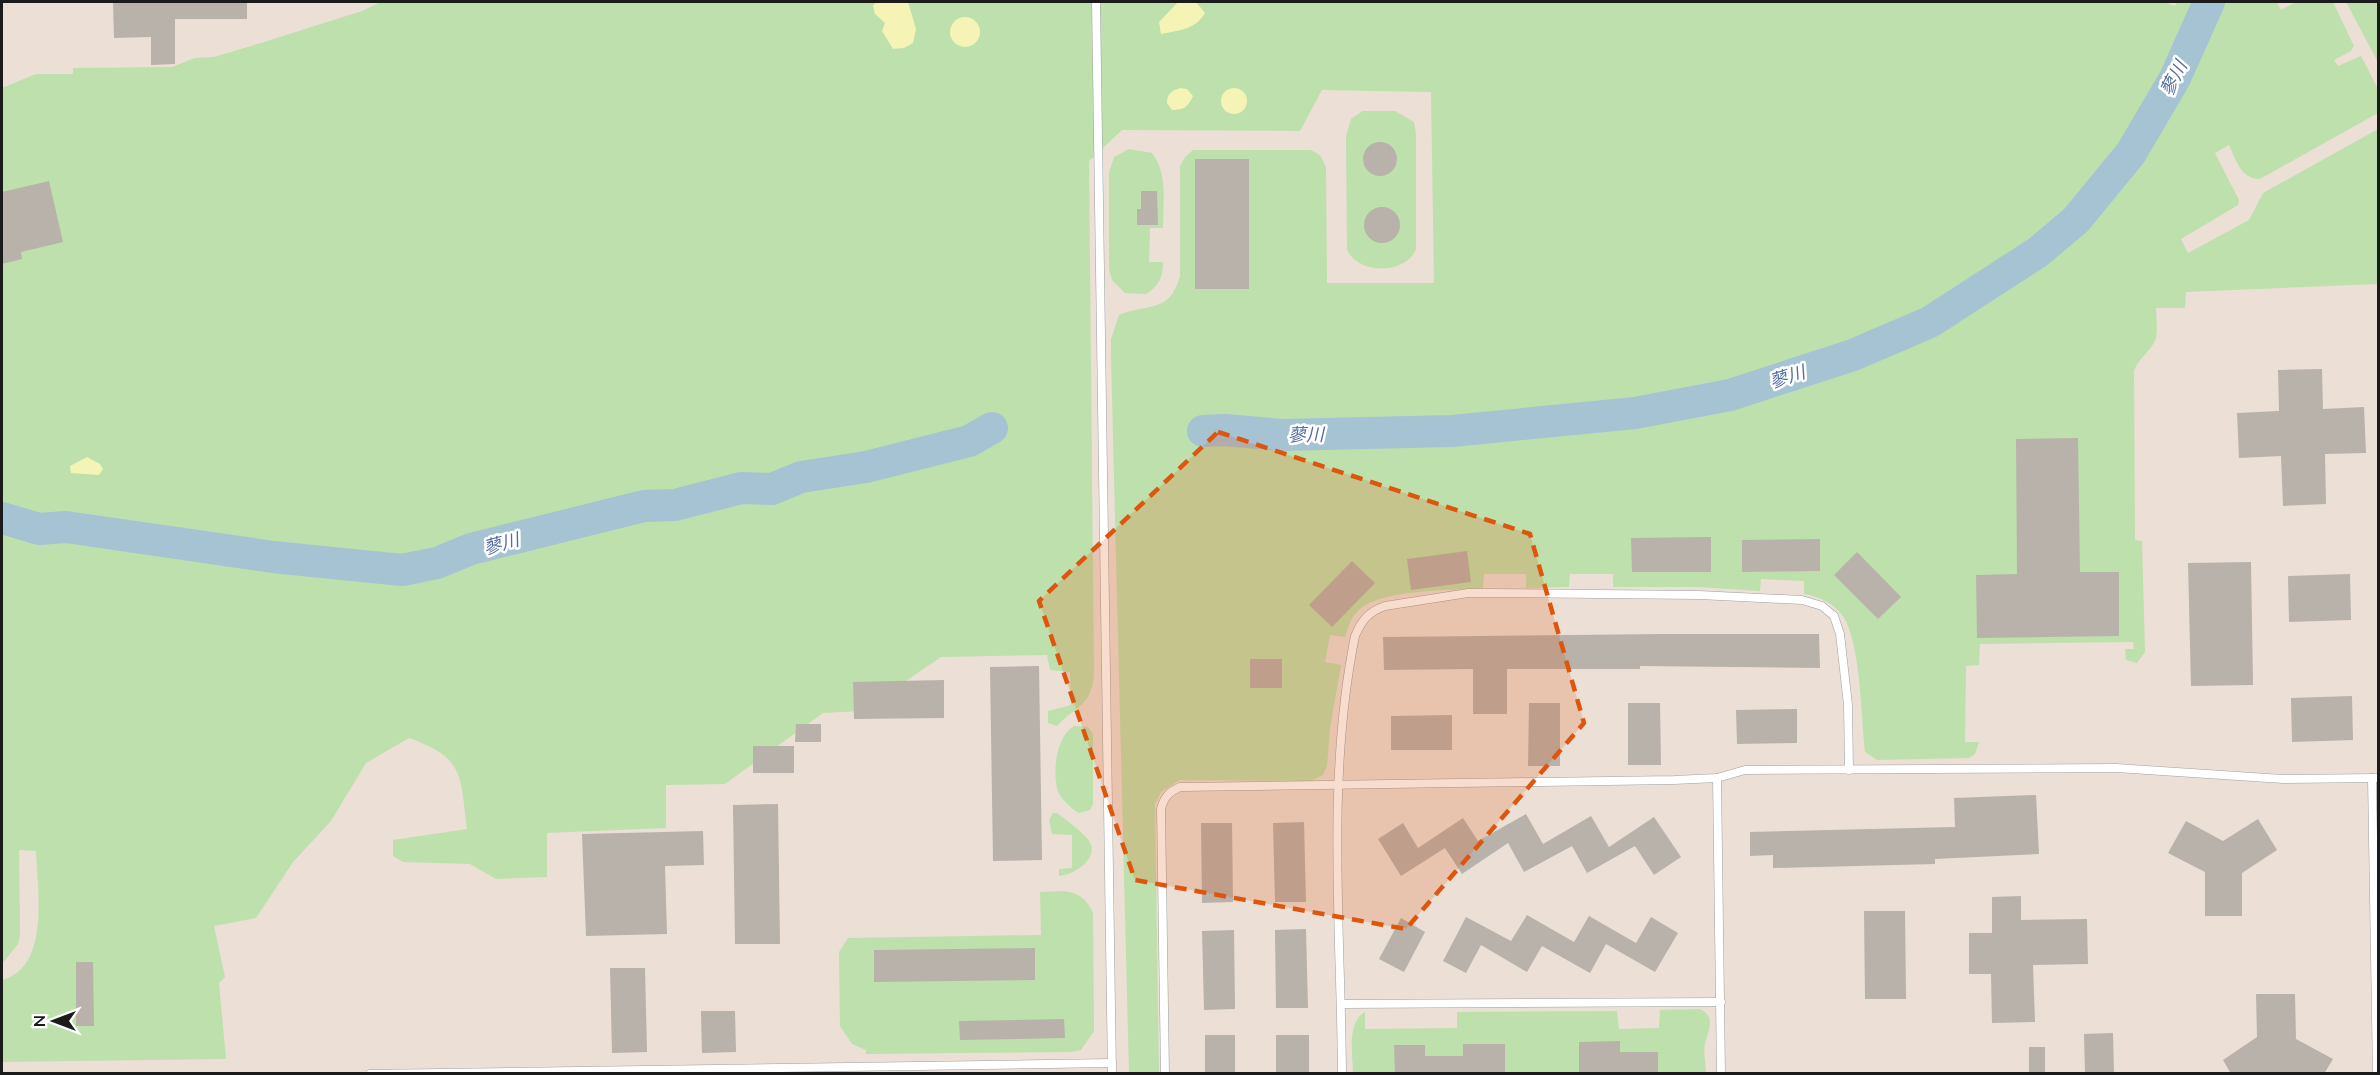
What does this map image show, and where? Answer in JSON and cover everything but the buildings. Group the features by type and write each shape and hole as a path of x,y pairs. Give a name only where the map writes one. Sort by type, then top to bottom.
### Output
{"lane":[{"path":"1096,2 1112,1074"},
{"path":"1342,1074 1337,783 1340,734 1351,654 1362,621 1372,611 1385,606 1468,593 1699,596 1802,600 1822,606 1834,616 1840,634 1848,705 1850,770"},
{"path":"1165,1074 1161,809 1164,799 1179,787 1717,778 1745,770 2116,768 2283,779 2375,778 2377,1074"},
{"path":"1717,778 1722,1074"},
{"path":"1342,1004 1720,1002"},
{"path":"370,1074 1112,1063"}],"highlighted area":[{"path":"1218,432 1530,534 1584,723 1406,929 1135,880 1039,601"}],"shaded area":[{"path":"2,2 2378,2 2378,1073 2,1073"}],"green space":[{"path":"381,2 2165,2 2175,6 2177,2 2277,2 2281,10 2296,2 2333,2 2354,46 2351,51 2334,60 2338,66 2361,56 2378,89 2378,113 2260,179 2248,176 2244,172 2229,145 2215,153 2239,200 2238,205 2181,239 2188,253 2249,220 2263,193 2378,129 2378,284 2186,292 2185,308 2156,308 2156,338 2134,371 2135,540 2142,541 2145,652 2137,663 2126,660 2125,649 2134,649 2133,642 1980,644 1979,665 1966,666 1965,742 1979,742 1975,754 1969,758 1877,760 1865,752 1857,662 1849,628 1843,616 1831,604 1804,594 1804,581 1761,579 1760,591 1698,587 1613,587 1613,574 1570,574 1569,587 1526,588 1526,574 1484,574 1483,588 1416,592 1367,604 1353,618 1345,637 1330,635 1325,662 1341,665 1330,728 1327,766 1323,775 1311,781 1180,780 1161,792 1155,804 1159,1073 1129,1073 1111,339 1119,315 1164,302 1176,288 1180,276 1180,166 1193,150 1311,150 1320,155 1326,167 1327,283 1434,283 1431,92 1322,90 1300,131 1122,130 1089,161 1094,675 1086,700 1057,726 1048,723 1048,711 1071,705 1070,672 1050,670 1047,655 941,657 862,711 823,713 725,784 666,785 666,828 547,833 547,877 496,879 470,864 403,862 393,856 393,840 467,829 460,782 450,761 427,745 409,738 366,763 331,821 293,862 256,918 214,926 225,977 219,983 226,1059 2,1062 2,980 18,972 28,960 35,943 39,905 36,851 19,850 20,935 18,944 2,964 2,88 36,74 73,74 73,68 172,67 195,58 214,57 261,43 362,11"},
{"path":"2346,2 2378,2 2378,62"},
{"path":"1363,111 1395,111 1414,122 1416,134 1416,249 1411,258 1392,267 1371,267 1361,264 1352,258 1347,249 1346,136 1351,119"},
{"path":"1129,149 1152,153 1163,179 1163,228 1150,228 1149,262 1163,262 1162,272 1157,284 1146,294 1125,293 1112,280 1109,270 1109,173 1114,157"},
{"path":"1074,726 1088,727 1093,734 1093,804 1090,810 1079,813 1060,795 1056,780 1057,754 1060,745 1068,731"},
{"path":"1053,813 1057,813 1077,828 1087,838 1092,851 1089,858 1079,868 1059,876 1059,869 1072,868 1072,835 1052,834 1049,820"},
{"path":"1063,891 1081,897 1093,913 1094,1031 1081,1050 866,1054 866,1050 852,1044 840,1026 839,952 848,938 1041,935 1040,892"},
{"path":"1700,1009 1710,1020 1704,1047 1706,1073 1353,1074 1353,1031 1359,1017 1365,1012 1365,1029 1457,1028 1457,1012 1617,1011 1619,1029 1659,1028 1660,1010"}],"sand":[{"path":"876,2 908,2 916,29 913,43 904,48 893,49 882,31 885,23 875,14 873,6"},
{"path":"1178,2 1196,2 1205,13 1192,26 1161,34 1159,22"},
{"path":"965,17 975,22 980,32 975,42 965,47 955,42 950,32 955,22"},
{"path":"1180,88 1187,89 1193,96 1185,107 1172,110 1167,103 1168,97"},
{"path":"1234,88 1243,92 1247,101 1243,110 1234,114 1225,110 1221,101 1225,92"},
{"path":"87,457 100,464 103,469 99,475 71,473 70,466"}],"waterway":[{"name":"蓼川","path":"1203,431 1225,430 1282,435 1452,431 1635,413 1730,395 1853,355 1930,322 2038,252 2076,220 2131,153 2175,78 2209,2"},
{"name":"蓼川","path":"2,518 39,529 66,527 273,557 402,570 437,563 471,549 644,506 675,505 741,488 772,489 801,477 866,467 969,441 992,428"}]}
